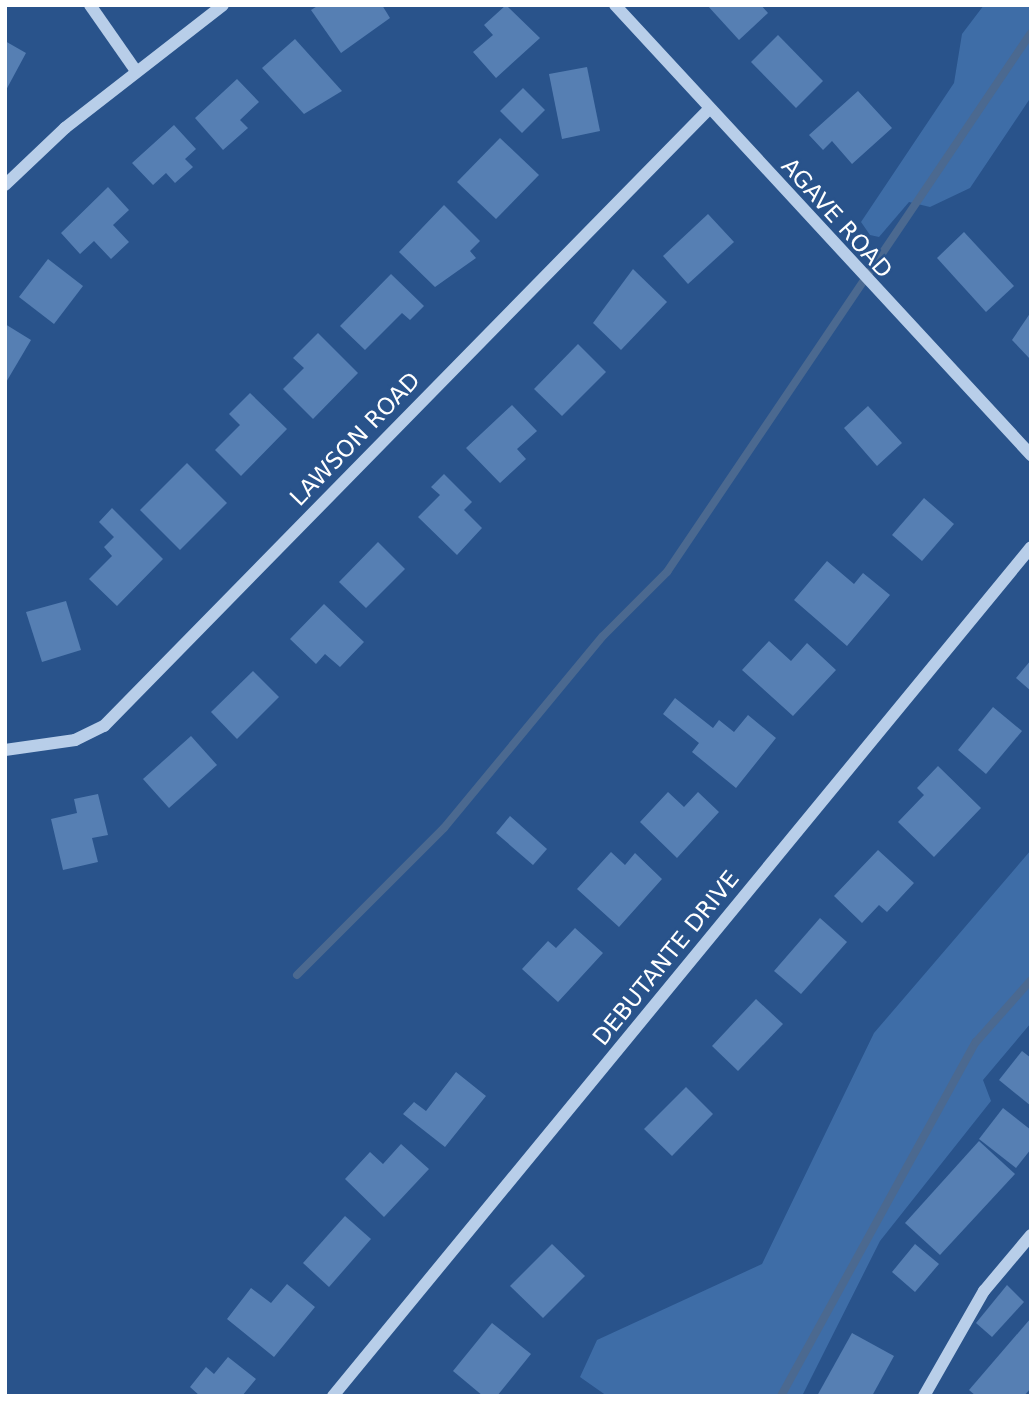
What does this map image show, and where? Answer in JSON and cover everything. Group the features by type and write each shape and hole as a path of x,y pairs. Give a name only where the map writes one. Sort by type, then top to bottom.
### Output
{"street":[{"path":"90,5 136,71"},
{"path":"5,185 136,71 223,5"},
{"name":"AGAVE ROAD","path":"615,5 1031,455"},
{"name":"LAWSON ROAD","path":"5,750 75,740 104,726 709,109"},
{"name":"DEBUTANTE DRIVE","path":"333,1396 1031,547"},
{"path":"924,1396 984,1291 1031,1235"}],"shaded area":[{"path":"984,5 1031,5 1031,97 970,188 930,207 909,202 879,237 870,235 861,222 954,83 962,34"},
{"path":"1031,850 1031,1023 983,1080 991,1101 880,1241 802,1396 607,1396 580,1377 597,1340 762,1264 874,1033"}],"building":[{"path":"319,5 382,5 390,18 341,53 311,10"},
{"path":"506,5 540,38 496,78 473,52 493,35 484,25"},
{"path":"707,5 761,5 768,13 739,40"},
{"path":"778,35 823,81 796,108 751,62"},
{"path":"295,39 342,91 304,114 262,68"},
{"path":"5,41 26,53 5,92"},
{"path":"587,67 600,131 562,139 549,74"},
{"path":"237,79 259,102 240,120 248,128 223,150 195,118"},
{"path":"523,88 545,110 522,133 500,111"},
{"path":"858,91 892,128 852,164 832,141 823,150 809,135"},
{"path":"174,125 196,149 185,159 193,167 175,183 166,173 153,185 132,163"},
{"path":"500,138 539,175 496,219 457,182"},
{"path":"108,187 129,210 113,225 129,242 111,259 94,241 80,254 61,233"},
{"path":"444,205 480,241 470,251 476,258 435,287 399,252"},
{"path":"708,214 734,242 688,284 663,256"},
{"path":"964,232 1014,286 986,312 937,258"},
{"path":"48,259 83,286 54,324 19,297"},
{"path":"633,269 667,302 621,350 593,323"},
{"path":"391,274 424,306 410,320 402,313 365,350 340,326"},
{"path":"1031,312 1031,360 1012,340"},
{"path":"5,324 31,340 5,384"},
{"path":"318,333 358,373 313,419 283,389 304,368 293,358"},
{"path":"578,344 606,372 562,416 534,389"},
{"path":"250,393 287,429 241,476 215,450 240,425 229,414"},
{"path":"512,405 537,431 517,449 526,459 500,483 466,448"},
{"path":"868,406 902,443 877,466 844,428"},
{"path":"187,463 227,503 180,550 140,510"},
{"path":"444,474 472,502 464,510 482,528 457,555 418,517 440,495 431,487"},
{"path":"924,498 954,524 922,561 892,535"},
{"path":"112,508 163,559 117,606 89,579 112,556 104,547 114,537 99,522"},
{"path":"378,542 405,569 366,608 339,582"},
{"path":"827,561 854,584 863,573 890,595 847,646 794,600"},
{"path":"66,601 81,650 42,662 26,612"},
{"path":"324,604 364,642 340,667 325,654 316,664 290,639"},
{"path":"769,641 791,661 807,643 836,670 793,716 742,670"},
{"path":"1031,660 1031,691 1016,678"},
{"path":"253,671 279,697 237,739 211,712"},
{"path":"675,698 713,728 719,720 734,732 748,715 776,738 736,788 692,752 699,743 663,714"},
{"path":"993,707 1022,731 986,774 958,750"},
{"path":"191,736 217,765 169,808 143,779"},
{"path":"938,766 981,808 934,857 898,822 924,795 917,788"},
{"path":"668,792 684,807 698,792 719,812 677,858 640,822"},
{"path":"98,794 108,835 92,838 98,862 63,870 51,819 77,813 74,799"},
{"path":"510,816 547,849 533,865 496,833"},
{"path":"878,850 914,883 887,912 879,905 862,923 834,896"},
{"path":"611,852 625,865 635,853 662,879 619,927 577,889"},
{"path":"820,918 847,942 801,994 774,971"},
{"path":"575,928 603,953 558,1002 522,969 548,941 556,948"},
{"path":"756,999 783,1024 738,1071 712,1046"},
{"path":"1022,1051 1031,1058 1031,1106 999,1080"},
{"path":"456,1072 486,1096 445,1147 403,1114 414,1102 426,1111"},
{"path":"686,1087 713,1114 672,1156 644,1129"},
{"path":"1003,1108 1031,1130 1031,1149 1016,1168 979,1139"},
{"path":"979,1141 1015,1174 940,1255 905,1223"},
{"path":"401,1144 429,1169 384,1217 345,1179 370,1152 383,1164"},
{"path":"345,1216 371,1239 329,1287 303,1263"},
{"path":"552,1244 585,1276 543,1318 510,1286"},
{"path":"915,1244 939,1264 915,1292 892,1272"},
{"path":"287,1284 315,1307 274,1357 227,1319 251,1288 271,1303"},
{"path":"1007,1285 1024,1302 992,1337 976,1323"},
{"path":"1031,1318 1031,1388 1024,1396 976,1396 969,1390"},
{"path":"492,1323 531,1354 497,1396 483,1396 453,1371"},
{"path":"852,1333 894,1356 872,1396 817,1396"},
{"path":"228,1357 256,1379 242,1396 200,1396 190,1387 206,1367 214,1374"}],"waterway":[{"path":"297,975 444,828 603,636 667,572 1031,33"},
{"path":"781,1396 976,1042 1031,980"}]}
